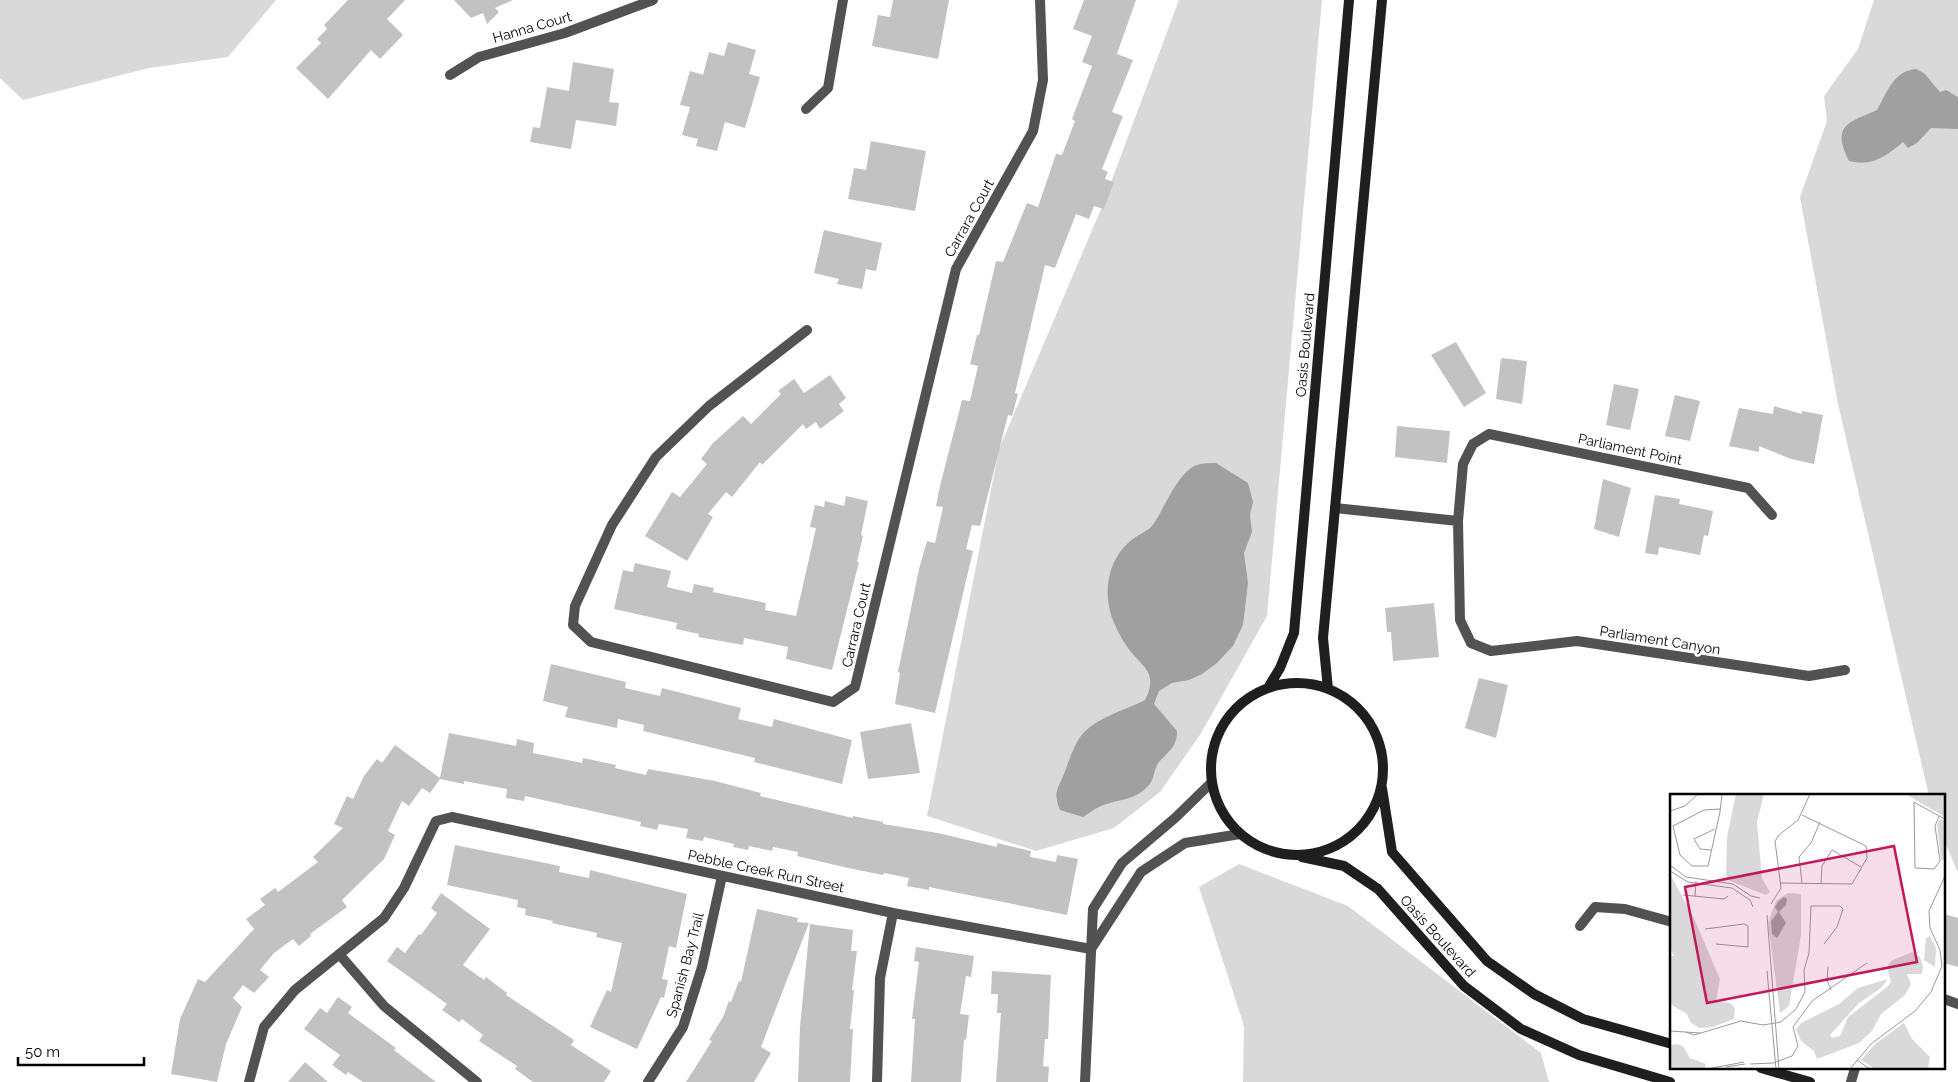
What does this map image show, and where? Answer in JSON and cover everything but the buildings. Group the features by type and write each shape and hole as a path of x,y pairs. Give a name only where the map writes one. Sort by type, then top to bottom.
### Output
{"main road":[{"name":"Oasis Boulevard","path":"1268,688 1280,668 1294,630 1349,0"},
{"path":"1328,689 1322,638 1382,0"},
{"name":"Oasis Boulevard","path":"1670,1043 1583,1019 1534,994 1488,962 1392,852 1382,786 1382,756 1373,728 1354,704 1328,689 1288,683 1268,688 1242,702 1222,725 1212,753 1211,783 1221,811 1240,834 1257,845 1276,853 1296,855 1344,866 1378,889 1464,986 1521,1029 1579,1055 1670,1082"},
{"name":"Oasis Boulevard","path":"1296,855 1326,850 1352,836 1371,814 1382,786"},
{"path":"1768,1070 1810,1082"}],"street":[{"name":"Hanna Court","path":"450,75 479,57 565,34 653,0"},
{"path":"806,109 828,88 843,0"},
{"name":"Carrara Court","path":"807,330 708,406 656,457 612,525 575,606 573,625 591,642 833,702 856,686 956,269 1033,131 1043,80 1040,0"},
{"name":"Parliament Point","path":"1458,521 1463,464 1473,444 1489,434 1748,488 1772,515"},
{"path":"1335,508 1458,521"},
{"name":"Parliament Canyon","path":"1458,521 1460,620 1471,643 1491,650 1577,641 1808,676 1845,670"},
{"path":"1085,1082 1093,909 1122,863 1175,818 1211,783"},
{"name":"Pebble Creek Run Street","path":"339,954 384,918 404,888 436,821 452,817 893,913 1091,949"},
{"path":"1091,949 1141,872 1185,843 1240,834"},
{"name":"Spanish Bay Trail","path":"648,1082 683,1027 702,967 722,876"},
{"path":"1580,926 1595,907 1625,908 1670,921"},
{"path":"877,1082 880,978 893,913"},
{"path":"249,1082 264,1027 294,990 339,954 384,1006 477,1082"}],"shaded area":[{"path":"0,0 276,0 228,57 149,68 23,100 0,78"},
{"path":"1179,0 1322,0 1267,616 1200,735 1160,792 1114,828 1036,851 927,816 999,449 1101,209"},
{"path":"1874,0 1958,0 1958,873 1946,845 1946,794 1929,794 1838,404 1800,197 1827,121 1824,96 1858,49"},
{"path":"1916,69 1924,73 1940,92 1946,90 1958,97 1958,129 1931,128 1917,143 1908,148 1903,142 1879,159 1865,163 1849,161 1842,140 1842,132 1845,127 1858,118 1877,110 1896,78"},
{"path":"1204,463 1216,463 1248,483 1253,502 1250,515 1252,532 1244,553 1248,583 1243,625 1233,646 1217,663 1202,674 1189,680 1172,683 1159,691 1154,704 1177,731 1177,736 1172,748 1157,765 1148,786 1131,797 1105,804 1083,817 1060,810 1056,794 1057,790 1077,742 1090,727 1098,722 1145,700 1149,690 1149,675 1123,640 1110,611 1108,582 1116,558 1135,537 1152,526 1178,483 1190,469"},
{"path":"1239,864 1348,906 1541,1053 1549,1082 1243,1082 1244,1026 1199,887"}]}
